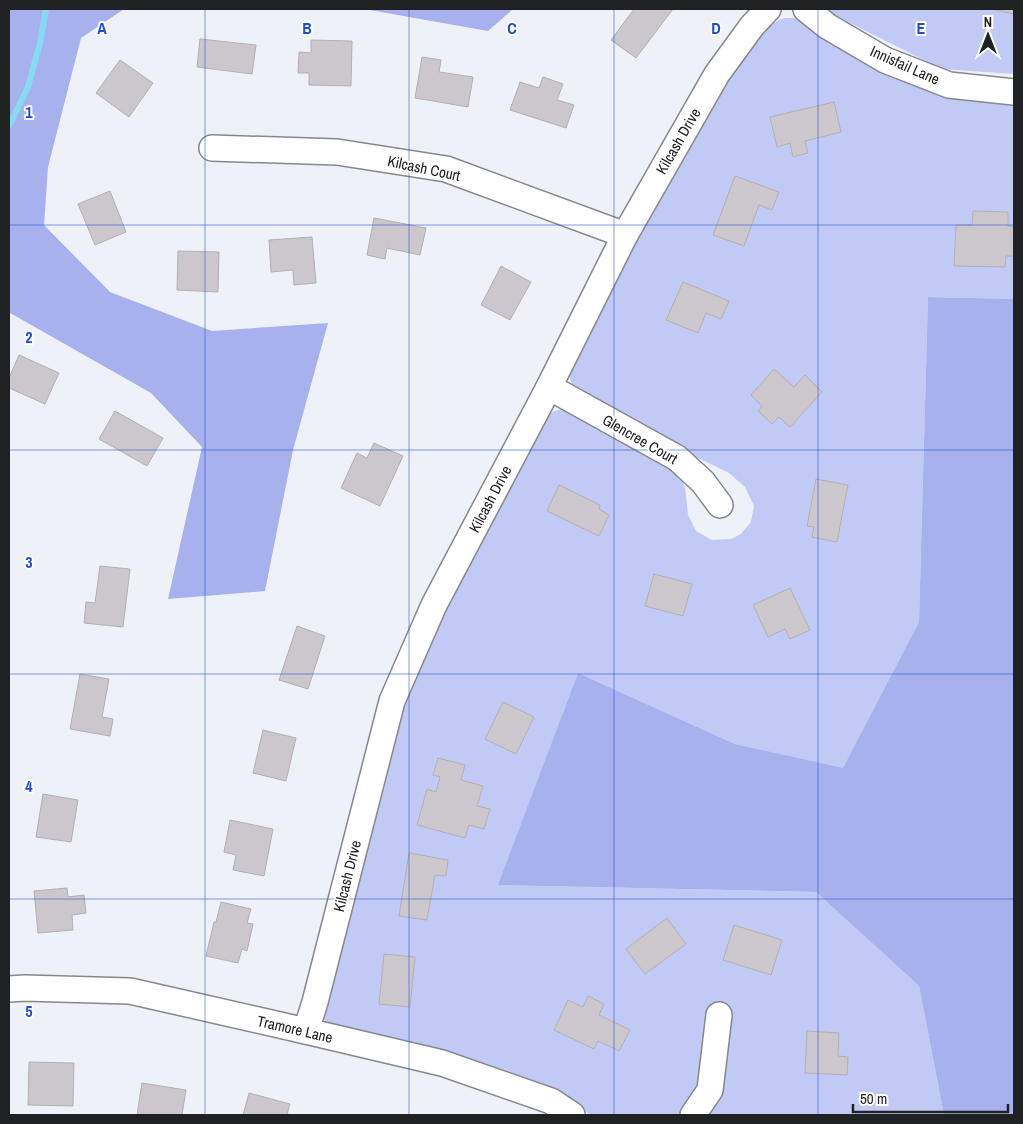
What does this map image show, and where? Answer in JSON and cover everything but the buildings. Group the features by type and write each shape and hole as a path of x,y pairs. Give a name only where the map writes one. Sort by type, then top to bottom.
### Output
{"street":[{"name":"Kilcash Drive","path":"306,1031 392,701 434,605 549,387 625,235 716,74 752,26 768,9"},
{"name":"Innisfail Lane","path":"806,9 828,26 885,60 949,85 1014,92"},
{"name":"Kilcash Court","path":"212,148 337,152 446,169 625,235"},
{"name":"Glencree Court","path":"549,387 676,458 702,482 720,504"},
{"name":"Tramore Lane","path":"9,989 130,991 442,1064 551,1101 572,1115"},
{"path":"693,1115 710,1090 719,1015"}],"shaded area":[{"path":"9,9 124,9 81,38 48,167 44,225 110,292 212,331 328,323 293,450 265,591 168,599 202,447 151,393 9,313"},
{"path":"364,9 513,9 488,31"},
{"path":"826,9 1014,9 1014,74 942,69 840,18"},
{"path":"784,18 798,18 1014,98 1014,299 928,297 919,622 843,769 735,744 578,673 499,885 816,892 919,986 944,1115 591,1115 562,1097 337,1030 325,1021 321,1007 413,672 545,416 564,408 674,466 685,487 688,515 696,531 712,540 731,539 741,534 751,522 754,506 745,487 729,473 684,451 577,392 568,372 698,122 729,74 763,33 773,23"},
{"path":"928,297 1014,299 1014,1115 944,1115 919,986 816,892 498,885 578,673 735,744 843,768 919,622"}],"waterway":[{"path":"9,126 28,87 40,43 46,9"}]}
